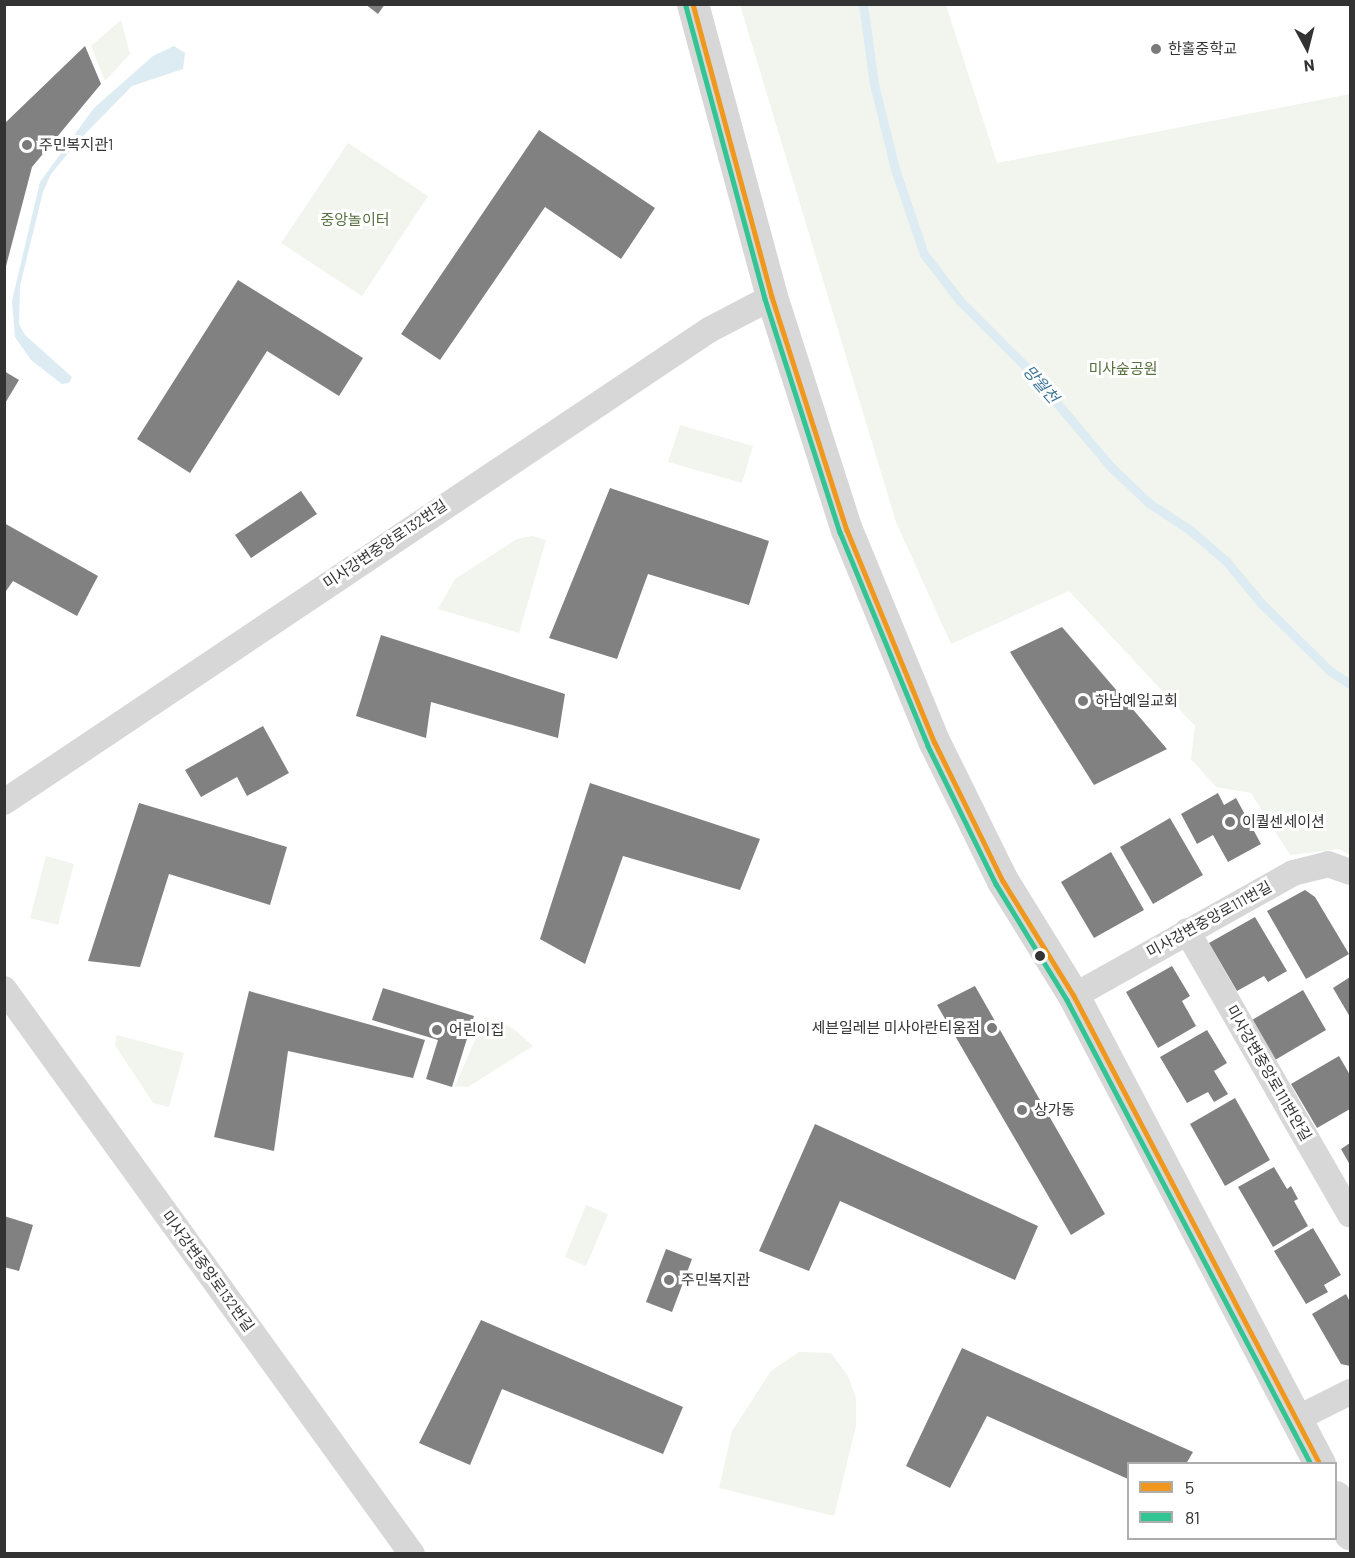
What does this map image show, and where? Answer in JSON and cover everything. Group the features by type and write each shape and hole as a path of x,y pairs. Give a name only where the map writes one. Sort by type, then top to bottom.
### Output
{"street":[{"path":"693,4 772,297 847,530 931,733 1003,881 1074,996 1298,1418 1319,1462"},
{"name":"미사강변중앙로132번길","path":"4,802 699,336 772,297"},
{"name":"미사강변중앙로111번길","path":"1074,996 1293,873 1328,864 1350,872"},
{"name":"미사강변중앙로111번안길","path":"1187,931 1350,1214"},
{"name":"미사강변중앙로132번길","path":"4,988 412,1554"},
{"path":"1298,1418 1350,1392"},
{"path":"1337,1502 1350,1534"}],"green space":[{"name":"미사숲공원","path":"740,5 946,5 997,163 1350,94 1350,855 1339,849 1290,855 1251,793 1216,787 1191,759 1195,726 1069,591 951,644 896,522"},
{"path":"121,20 130,54 105,81 91,46"},
{"name":"중앙놀이터","path":"348,143 428,196 362,296 281,243"},
{"path":"680,425 753,446 742,483 668,462"},
{"path":"532,536 546,540 519,633 438,609 455,579 517,539"},
{"path":"46,856 74,864 58,925 30,918"},
{"path":"485,1017 514,1029 533,1046 468,1087 455,1086"},
{"path":"117,1035 184,1053 169,1107 153,1103 115,1045"},
{"path":"586,1205 608,1214 586,1266 565,1257"},
{"path":"799,1352 831,1353 848,1376 856,1398 856,1426 834,1516 719,1488 732,1431 771,1371"}],"shaded area":[{"path":"174,46 185,53 183,69 132,86 80,139 51,174 43,192 20,286 19,324 25,335 72,377 69,383 62,384 31,360 15,337 12,301 40,182 94,108 153,56"}],"building":[{"path":"365,4 385,4 378,14"},
{"name":"주민복지관1","path":"85,46 101,84 32,167 5,270 5,123"},
{"path":"539,130 655,208 621,259 545,207 440,360 401,334"},
{"path":"238,280 363,358 339,396 267,351 190,473 137,439"},
{"path":"4,371 19,380 4,405"},
{"path":"610,488 769,541 749,605 648,574 617,659 549,638"},
{"path":"301,491 317,514 251,558 235,535"},
{"path":"4,523 98,576 77,616 13,581 4,594"},
{"name":"하남예일교회","path":"1062,627 1167,749 1094,785 1010,652"},
{"path":"381,635 565,694 558,738 431,702 426,738 356,716"},
{"path":"263,726 289,773 247,796 237,777 201,797 185,770"},
{"path":"590,783 760,839 740,890 623,856 585,964 540,939"},
{"path":"1218,793 1224,805 1236,798 1261,844 1228,862 1213,835 1197,844 1181,814"},
{"path":"139,803 287,847 270,905 169,874 140,967 88,961"},
{"path":"1170,818 1203,875 1153,904 1120,847"},
{"path":"1111,852 1144,910 1094,938 1061,882"},
{"path":"1305,890 1315,897 1349,954 1306,979 1267,911"},
{"path":"1255,917 1287,971 1268,982 1264,976 1237,991 1209,943"},
{"path":"1172,966 1190,996 1182,1001 1196,1026 1158,1048 1126,992"},
{"path":"1350,977 1350,1017 1333,988"},
{"name":"상가동","path":"975,986 1105,1214 1071,1235 937,1005"},
{"name":"어린이집","path":"383,988 474,1016 452,1087 426,1079 438,1040 372,1020"},
{"path":"1303,990 1326,1030 1275,1060 1252,1020"},
{"path":"249,991 425,1040 413,1078 288,1051 274,1151 214,1137"},
{"path":"1207,1030 1227,1063 1214,1071 1228,1094 1214,1102 1208,1092 1187,1103 1160,1057"},
{"path":"1339,1056 1350,1075 1350,1109 1317,1128 1291,1084"},
{"path":"1235,1098 1270,1160 1225,1186 1190,1124"},
{"path":"815,1124 1038,1226 1015,1280 840,1201 809,1271 759,1251"},
{"path":"1350,1143 1350,1165 1341,1149"},
{"path":"1274,1167 1287,1189 1291,1186 1298,1199 1294,1201 1308,1226 1273,1247 1238,1187"},
{"path":"4,1216 33,1225 19,1271 4,1267"},
{"path":"1313,1228 1341,1275 1324,1285 1328,1292 1306,1304 1274,1251"},
{"name":"주민복지관","path":"666,1249 692,1259 672,1312 646,1302"},
{"path":"1346,1294 1350,1302 1350,1366 1341,1364 1312,1314"},
{"path":"481,1320 683,1407 663,1454 502,1389 470,1465 419,1443"},
{"path":"962,1348 1193,1452 1187,1462 1127,1462 1127,1479 987,1416 950,1488 906,1466"}],"waterway":[{"name":"망월천","path":"863,4 874,84 895,169 924,254 960,301 1029,370 1110,466 1149,503 1190,530 1226,561 1261,603 1330,671 1350,684"}],"transit line":[{"name":"5","path":"693,4 772,297 847,530 935,743 1003,881 1074,996 1319,1462"},
{"name":"81","path":"686,6 765,299 840,532 928,746 996,884 1067,1000 1310,1462"}],"place":[{"name":"한홀중학교","path":"1156,49"},
{"name":"주민복지관1","path":"27,145"},
{"name":"하남예일교회","path":"1083,701"},
{"name":"이퀄센세이션","path":"1230,822"},
{"name":"세븐일레븐 미사아란티움점","path":"992,1028"},
{"name":"어린이집","path":"437,1030"},
{"name":"상가동","path":"1022,1110"},
{"name":"주민복지관","path":"669,1280"}]}
